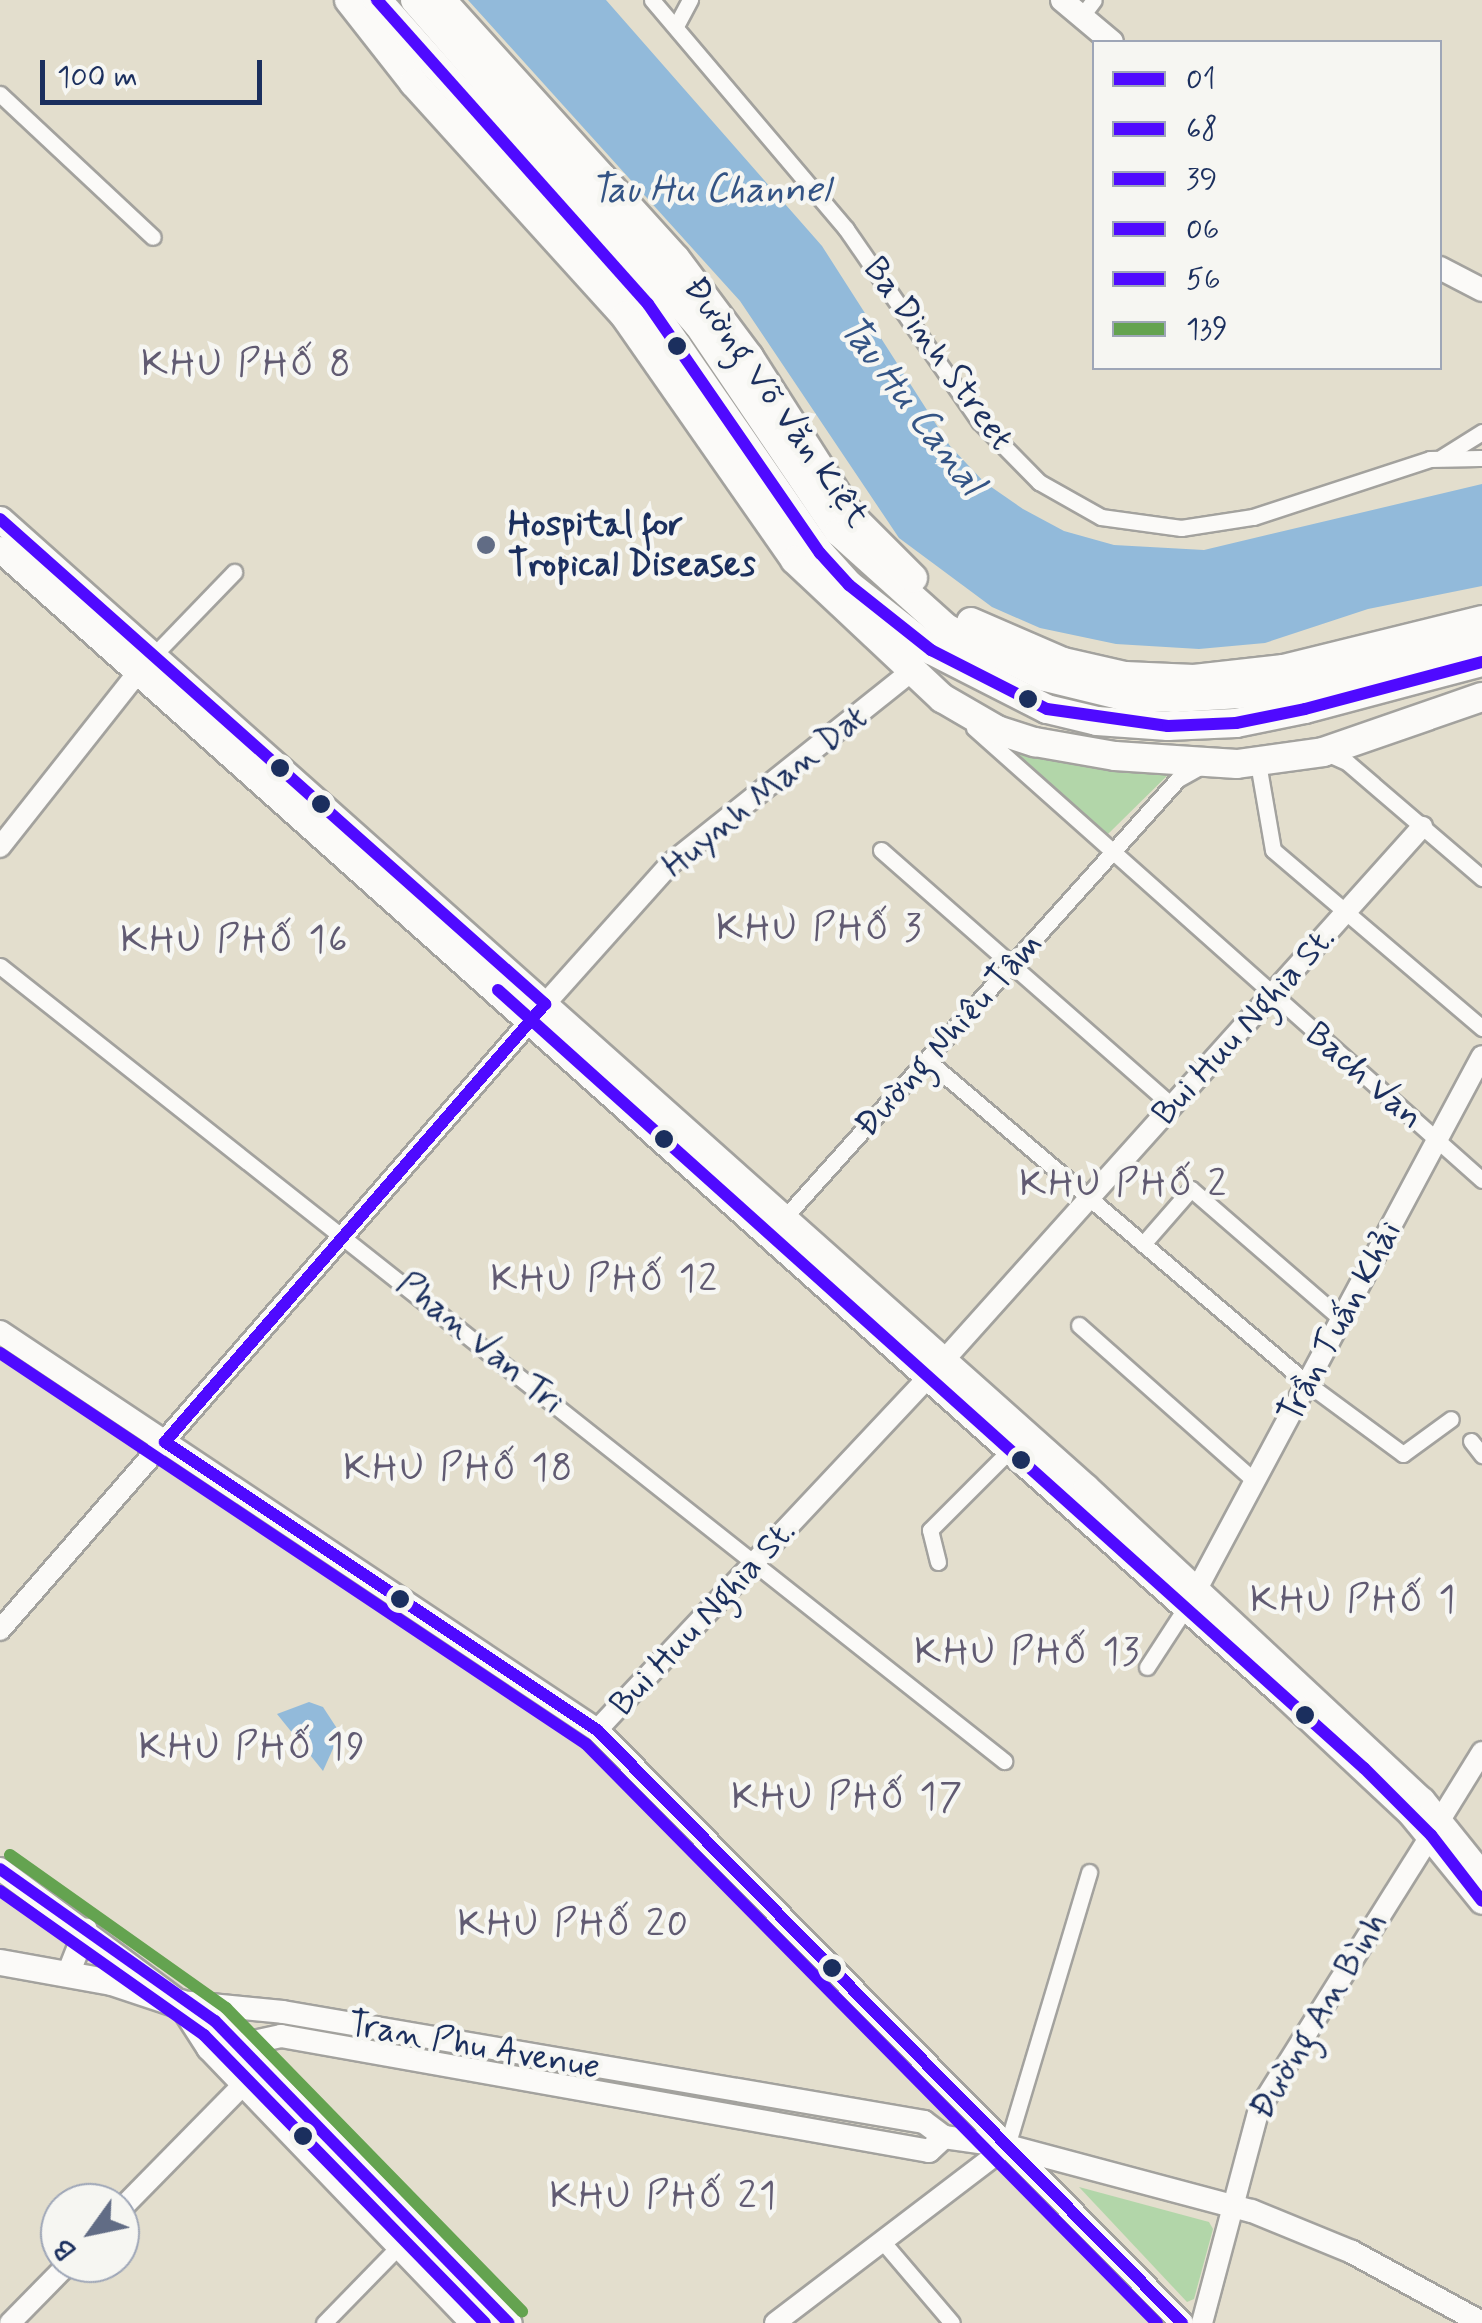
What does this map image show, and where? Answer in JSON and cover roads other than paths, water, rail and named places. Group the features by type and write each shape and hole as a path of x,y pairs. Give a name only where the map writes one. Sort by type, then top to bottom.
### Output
{"highway":[{"name":"Đường Võ Văn Kiệt","path":"348,0 434,107 625,316 795,560 909,673 942,698 998,730 1035,742 1209,763 1258,763 1341,752 1482,697"},
{"name":"Đường Võ Văn Kiệt","path":"377,0 648,304 820,553 849,585 1045,678 1123,696 1176,698 1272,692 1482,641"},
{"name":"Đường Võ Văn Kiệt","path":"415,0 698,324 840,532 944,630 1048,709 1097,721 1168,726 1236,723 1305,710 1482,662"},
{"name":"Đường Võ Văn Kiệt","path":"441,0 675,258 749,356 850,516 944,630 1064,662 1175,679 1283,669 1482,620"},
{"path":"909,673 944,630"}],"main road":[{"path":"1062,0 1088,8 1111,40"},
{"path":"1442,269 1482,290"},
{"path":"0,519 146,664"},
{"path":"0,548 146,664 938,1366 1191,1598 1482,1875"},
{"path":"0,1332 598,1730 1182,2323"},
{"path":"938,1366 1012,1448 1191,1598"},
{"path":"1435,1828 1482,1901"},
{"path":"0,1869 180,2002 204,2013 231,2053 408,2237 509,2323"},
{"path":"68,1974 86,1929"},
{"name":"Tran Phu Avenue","path":"0,1962 68,1974 180,2002 284,2012 557,2072"},
{"name":"Tran Phu Avenue","path":"231,2053 280,2036 924,2122 944,2137 1007,2146 1231,2205 1352,2252 1482,2322"},
{"path":"408,2237 474,2323"}],"street":[{"name":"Ba Dinh Street","path":"652,0 846,230 979,421 1044,485 1101,517 1181,528 1253,517 1442,456 1482,432"},
{"path":"676,26 690,0"},
{"path":"0,94 153,237"},
{"path":"1442,456 1482,458"},
{"path":"0,847 146,664 234,572"},
{"name":"Huynh Man Dat","path":"0,1630 343,1233 670,864 909,673"},
{"name":"Bach Van","path":"942,698 1482,1180"},
{"path":"1341,752 1482,878"},
{"name":"Đường Nhiêu Tâm","path":"778,1225 1178,779 1209,763"},
{"path":"1258,763 1273,850 1482,1028"},
{"name":"Bui Huu Nghia St.","path":"598,1730 938,1366 1422,827"},
{"path":"881,850 1172,1106"},
{"name":"Phan Van Tri","path":"0,966 343,1233 1004,1761"},
{"name":"Trần Tuấn Khải","path":"1191,1598 1482,1056"},
{"path":"926,1060 1308,1384 1406,1456 1450,1418"},
{"path":"1143,1244 1190,1190 1341,1319"},
{"path":"1080,1325 1255,1481"},
{"path":"1470,1441 1482,1454"},
{"path":"938,1562 930,1530 1012,1448"},
{"path":"1148,1667 1191,1598"},
{"name":"Đường An Bình","path":"1202,2323 1259,2109 1482,1752"},
{"path":"775,2323 1007,2146 1089,1872"},
{"path":"140,2190 252,2076"},
{"path":"324,2323 408,2237"},
{"path":"883,2242 952,2323"},
{"path":"10,2323 49,2283"}],"water":[{"name":"Tau Hu Channel","path":"468,0 606,0 822,246 950,446 984,482 1023,509 1064,531 1114,545 1204,550 1482,484 1482,586 1368,609 1265,643 1199,649 1116,644 1040,628 992,607 899,538 740,301"},
{"path":"309,1702 323,1707 340,1733 323,1771 277,1714"}],"place":[{"name":"Hospital for Tropical Diseases","path":"486,545"}],"district":[{"name":"KHU PHỐ 8","path":"247,365"},
{"name":"KHU PHỐ 3","path":"820,929"},
{"name":"KHU PHỐ 16","path":"235,941"},
{"name":"KHU PHỐ 2","path":"1124,1185"},
{"name":"KHU PHỐ 12","path":"605,1280"},
{"name":"KHU PHỐ 18","path":"459,1469"},
{"name":"KHU PHỐ 1","path":"1354,1601"},
{"name":"KHU PHỐ 13","path":"1028,1653"},
{"name":"KHU PHỐ 19","path":"253,1748"},
{"name":"KHU PHỐ 17","path":"848,1798"},
{"name":"KHU PHỐ 20","path":"574,1925"},
{"name":"KHU PHỐ 21","path":"664,2197"}],"water label":[{"name":"Tau Hu Canal","path":"911,406"}]}
